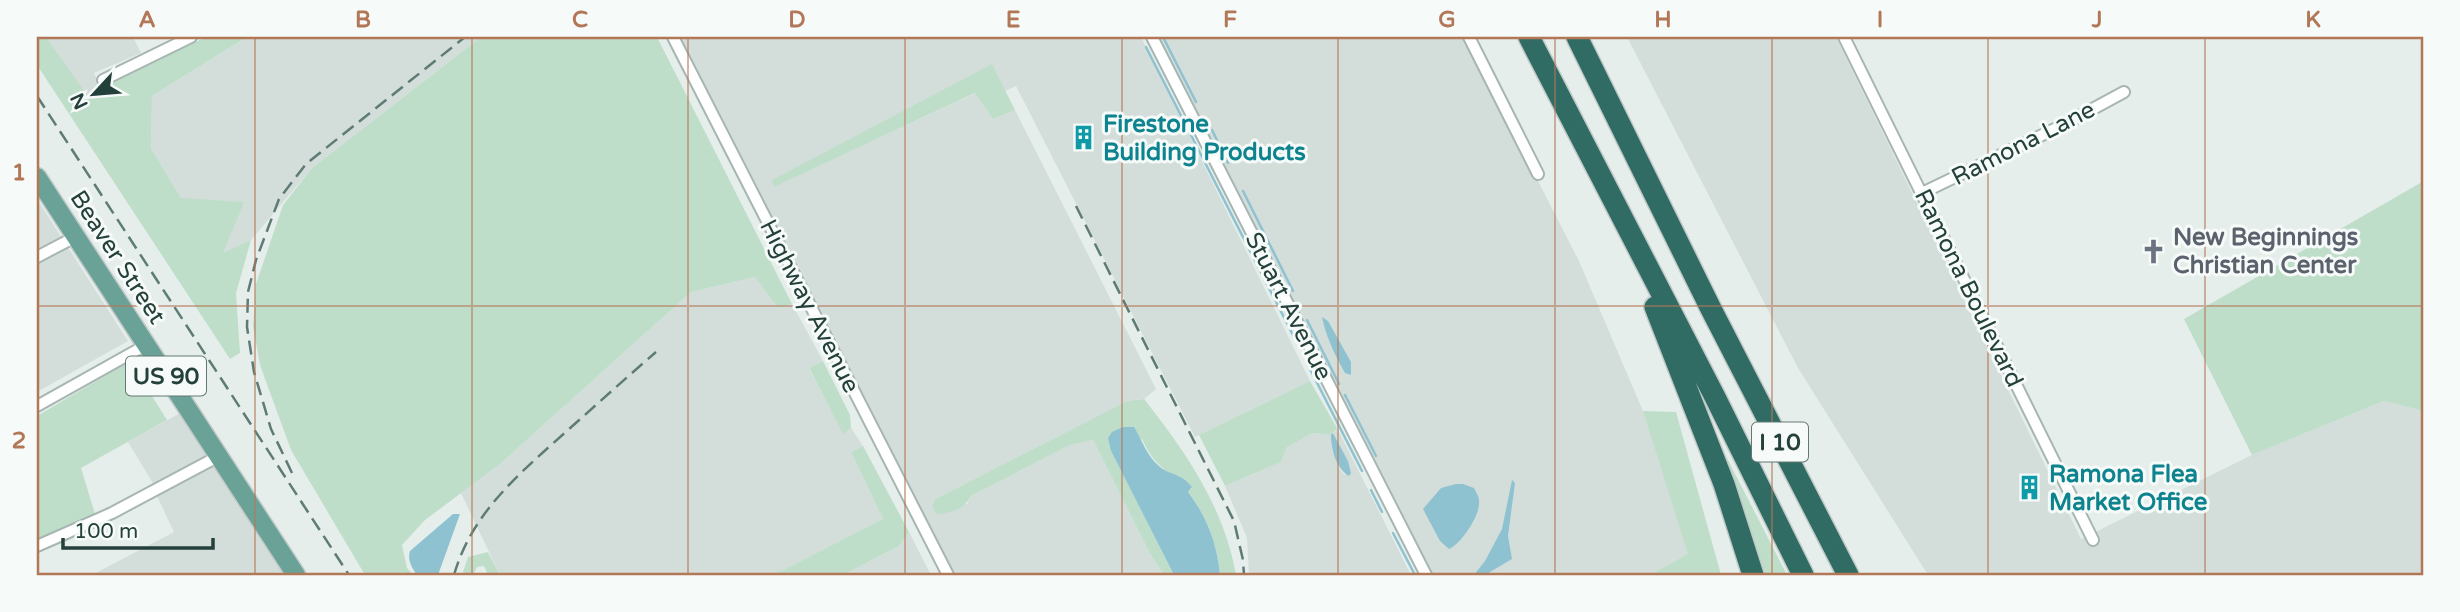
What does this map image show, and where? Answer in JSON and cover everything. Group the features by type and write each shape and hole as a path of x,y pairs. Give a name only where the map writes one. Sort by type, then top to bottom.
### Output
{"highway":[{"name":"I 10","path":"1529,37 1803,575"},
{"name":"I 10","path":"1577,37 1711,309 1848,575"},
{"path":"1636,245 1647,288 1724,484 1753,575"},
{"path":"1711,309 1776,408 1864,575"}],"main road":[{"name":"Beaver Street","path":"37,177 296,575"}],"street":[{"path":"103,80 191,37"},
{"name":"Highway Avenue","path":"673,37 948,575"},
{"name":"Stuart Avenue","path":"1152,37 1426,575"},
{"path":"1469,37 1538,174"},
{"name":"Ramona Boulevard","path":"1844,37 2093,540"},
{"name":"Ramona Lane","path":"1922,193 2065,124 2124,92"},
{"path":"37,257 75,237"},
{"path":"37,406 146,345"},
{"path":"37,546 112,513 219,456"}],"shaded area":[{"path":"46,37 133,37 141,53 94,73 101,89 86,96"},
{"path":"247,37 481,37 312,168 251,240 223,254 181,198 151,148 152,96"},
{"path":"679,37 1141,37 1310,381 1195,437 1016,86 1005,91 992,65 775,186 976,93 993,119 1015,110 1156,389 1144,399 1127,401 935,499 932,506 967,504 971,496 1070,445 1093,440 1149,552 1164,575 953,575"},
{"path":"1158,37 1464,37 1579,261 1643,411 1689,554 1650,575 1432,575"},
{"path":"1627,37 1836,37 2081,539 2252,455 2384,401 2423,411 2423,575 1928,575 1798,368"},
{"path":"37,199 128,341 37,392"},
{"path":"755,277 778,308 792,304 823,361 809,369 843,433 851,428 863,446 851,452 883,519 773,575 500,575 461,493 500,464 691,292"},
{"path":"182,412 210,455 154,485 128,442"},
{"path":"1337,428 1411,575 1249,575 1247,538 1225,486 1281,462 1287,447 1313,433 1331,435 1332,450 1345,475 1348,461 1333,433"},
{"path":"208,465 217,466 286,575 92,575 174,532 156,494"},
{"path":"909,532 931,575 843,575 899,546"}],"green space":[{"path":"37,37 46,37 87,95 206,37 247,37 152,96 151,148 181,198 244,202 223,253 251,240 236,293 240,353 230,359 37,65"},
{"path":"481,37 657,37 792,304 778,308 755,277 691,292 500,464 425,520 402,545 407,568 413,575 365,575 291,450 260,365 253,326 256,284 283,205 312,168"},
{"path":"992,64 1015,110 993,119 975,93 774,187 772,180"},
{"path":"2422,182 2423,411 2384,401 2252,455 2184,319"},
{"path":"130,361 167,420 81,468 95,514 37,552 37,416"},
{"path":"823,361 850,415 851,428 843,434 809,368"},
{"path":"1310,381 1337,428 1331,435 1313,433 1287,447 1281,462 1225,486 1199,435"},
{"path":"1144,399 1188,460 1213,503 1236,575 1220,575 1210,531 1188,492 1192,488 1157,462 1142,439 1111,451 1174,575 1164,575 1149,552 1093,440 1070,445 971,496 965,505 956,510 936,514 932,506 935,499 1127,401"},
{"path":"1643,411 1676,412 1721,575 1650,575 1688,554"},
{"path":"1712,429 1787,575 1760,575"},
{"path":"863,446 909,532 899,546 843,575 773,575 883,519 851,452"},
{"path":"488,552 500,575 488,575 484,566 477,567 473,575 462,575 468,557"}],"water":[{"path":"1322,317 1328,321 1351,362 1351,375 1345,373 1328,339"},
{"path":"1123,427 1134,427 1155,462 1192,487 1188,492 1210,531 1220,575 1174,575 1111,451 1108,438 1112,432"},
{"path":"1333,433 1348,461 1351,473 1349,476 1344,473 1335,458 1331,441"},
{"path":"1512,480 1515,483 1508,536 1512,559 1485,575 1474,575 1485,561 1502,529"},
{"path":"1456,484 1474,488 1479,504 1468,530 1449,549 1440,541 1423,509 1441,488"},
{"path":"453,514 460,514 438,575 417,575 410,561 410,551"}],"waterway":[{"path":"1163,37 1196,102"},
{"path":"1146,47 1295,339"},
{"path":"1212,130 1228,163"},
{"path":"1243,191 1293,291"},
{"path":"1307,320 1339,384"},
{"path":"1309,367 1362,471"},
{"path":"1345,395 1376,456"},
{"path":"1371,490 1382,512"},
{"path":"1393,533 1415,575"}],"railway":[{"path":"292,473 271,429 254,372 247,327 248,292 256,260 279,199 306,164 465,37"},
{"path":"37,96 349,575"},
{"path":"1076,206 1234,521 1244,575"},
{"path":"454,575 473,532 500,495 532,462 656,352"}],"place":[{"name":"Firestone Building Products","path":"1083,138"},
{"name":"New Beginnings Christian Center","path":"2153,251"},
{"name":"Ramona Flea Market Office","path":"2029,488"}]}
